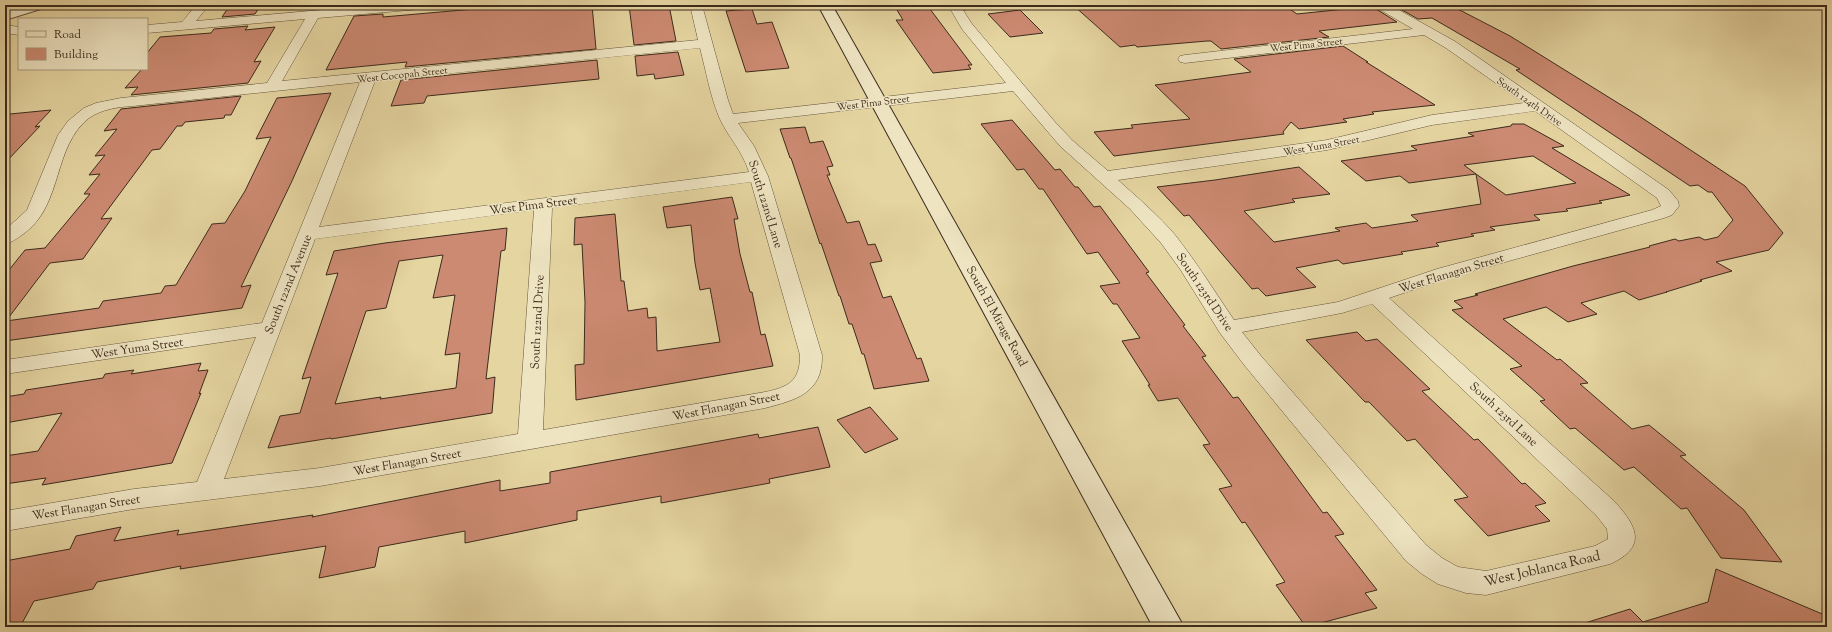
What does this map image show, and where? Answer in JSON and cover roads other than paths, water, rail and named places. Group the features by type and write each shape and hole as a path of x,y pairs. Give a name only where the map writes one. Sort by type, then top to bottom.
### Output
{"main road":[{"path":"5,16 38,5"},
{"name":"South El Mirage Road","path":"825,5 1169,627"}],"street":[{"path":"186,25 203,5"},
{"path":"148,29 421,5"},
{"name":"South 122nd Lane","path":"696,5 720,100 728,119 750,152 811,355 811,374 805,384"},
{"path":"955,6 980,5"},
{"name":"South 124th Drive","path":"1381,5 1451,46 1663,194 1669,201 1670,206"},
{"name":"South 123rd Drive","path":"955,6 967,26 1055,132 1136,205 1168,239 1192,271 1228,328 1266,377 1416,552 1433,566 1455,579"},
{"path":"272,87 314,14"},
{"path":"5,29 18,31"},
{"name":"West Pima Street","path":"1185,59 1427,31"},
{"name":"West Cocopah Street","path":"5,238 22,226 36,210 60,145 67,134 84,115 100,108 133,101 706,43"},
{"name":"South 122nd Avenue","path":"207,490 369,77"},
{"name":"West Pima Street","path":"728,119 1017,86"},
{"name":"West Yuma Street","path":"1104,176 1327,145 1444,118 1537,106"},
{"name":"West Pima Street","path":"308,234 758,176"},
{"name":"South 122nd Drive","path":"530,441 543,203"},
{"name":"West Flanagan Street","path":"1228,328 1330,310 1376,297 1444,273 1544,247 1658,214 1666,211 1670,206"},
{"name":"South 123rd Lane","path":"1376,297 1605,508 1620,528 1623,538"},
{"name":"West Yuma Street","path":"5,367 270,329"},
{"name":"West Flanagan Street","path":"5,521 120,501 320,477 779,397 805,384"},
{"name":"West Joblanca Road","path":"1455,579 1471,583 1486,583 1577,562 1611,552 1620,546 1623,538"}]}
